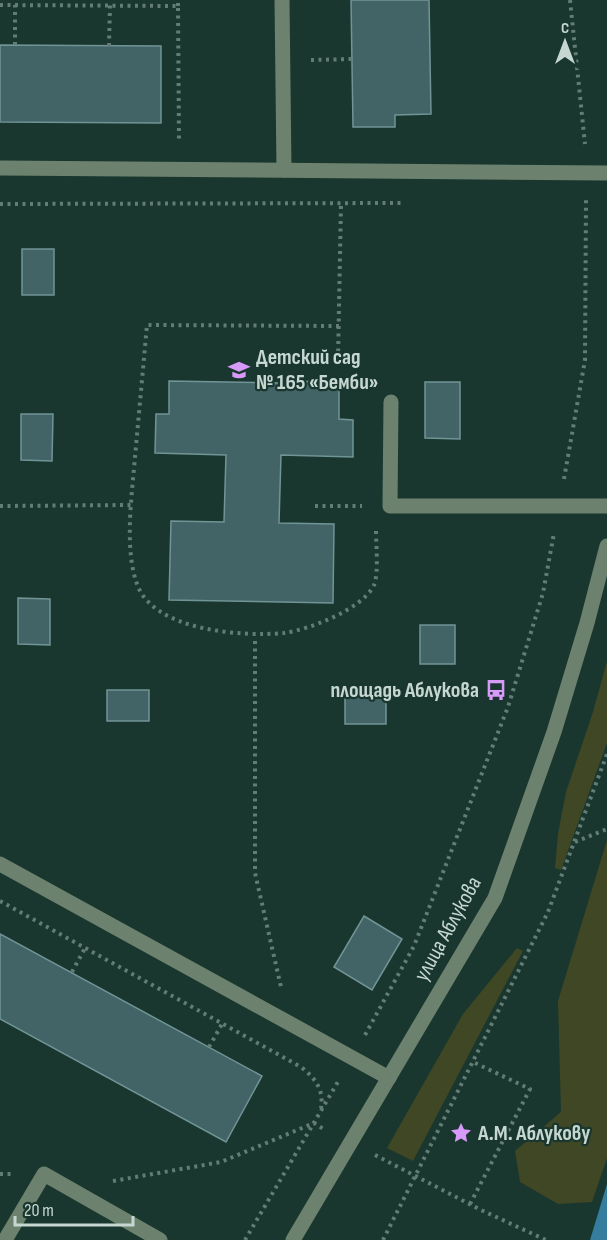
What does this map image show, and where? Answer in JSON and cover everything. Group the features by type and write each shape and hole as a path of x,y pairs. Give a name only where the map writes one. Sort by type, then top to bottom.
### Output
{"street":[{"path":"282,0 284,170"},
{"path":"0,168 607,173"},
{"path":"391,402 383,506 607,506"},
{"name":"улица Аблукова","path":"293,1240 495,898 554,732 587,623 607,546"},
{"path":"0,864 389,1078"},
{"path":"5,1240 44,1174 160,1240"}],"path":[{"path":"178,0 180,169"},
{"path":"245,1240 314,1124 414,946 508,707 543,593 585,360 585,149 570,0"},
{"path":"0,5 178,6"},
{"path":"15,5 15,45"},
{"path":"109,46 110,5"},
{"path":"301,60 352,59"},
{"path":"0,204 411,202"},
{"path":"338,359 341,203"},
{"path":"315,506 383,506 374,585 358,604 331,619 285,633 222,633 171,616 150,604 137,585 131,559 131,505 147,325 339,326"},
{"path":"0,506 131,505"},
{"path":"255,641 255,873 289,1023"},
{"path":"383,1240 548,912 607,754"},
{"path":"574,842 607,829"},
{"path":"0,902 310,1074 318,1084 321,1094 319,1114"},
{"path":"72,972 85,948"},
{"path":"209,1047 222,1024"},
{"path":"470,1204 530,1089 473,1062"},
{"path":"69,1188 221,1162 314,1124"},
{"path":"351,1143 481,1210 546,1240"}],"green space":[{"path":"607,661 607,743 561,870 555,868 558,834 566,792 593,712"},
{"path":"607,840 607,1158 592,1202 558,1204 520,1182 515,1151 561,1112 558,1001"},
{"path":"517,948 523,951 413,1161 387,1148 463,1014"}],"water":[{"path":"607,1184 607,1240 590,1240"}],"building":[{"path":"351,0 429,0 431,114 395,115 395,127 353,127"},
{"path":"0,45 161,46 161,123 0,122"},
{"path":"22,249 54,249 54,295 22,295"},
{"path":"169,381 339,382 339,419 353,420 353,457 281,455 279,523 334,524 333,603 169,600 171,521 224,522 226,455 155,453 156,414 169,414"},
{"path":"425,382 460,382 460,439 425,438"},
{"path":"21,414 53,414 52,461 21,460"},
{"path":"18,598 50,599 50,645 18,644"},
{"path":"420,625 455,625 455,664 420,664"},
{"path":"107,690 149,690 149,721 107,721"},
{"path":"345,693 386,693 386,724 345,724"},
{"path":"364,916 402,939 372,990 334,967"},
{"path":"0,934 262,1076 226,1142 0,1019"}],"place":[{"name":"Детский сад № 165 «Бемби»","path":"239,370"},
{"name":"площадь Аблукова","path":"496,690"},
{"name":"А.М. Аблукову","path":"461,1133"}]}
